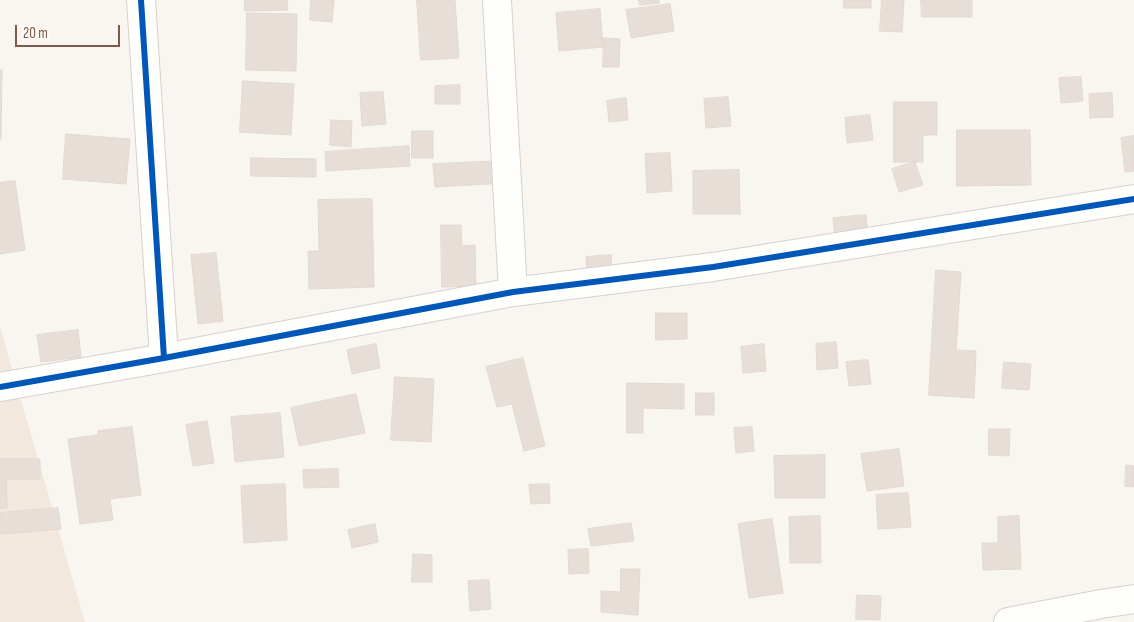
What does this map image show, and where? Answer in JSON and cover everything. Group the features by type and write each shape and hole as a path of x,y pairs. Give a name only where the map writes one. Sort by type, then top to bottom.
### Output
{"street":[{"path":"141,0 164,358"},
{"path":"496,0 513,292"},
{"path":"0,387 513,292 713,267 1134,199"},
{"path":"1008,622 1100,604 1134,600"}],"shaded area":[{"path":"0,327 85,622 0,622"}],"building":[{"path":"245,0 287,0 288,10 245,11"},
{"path":"311,0 334,0 332,22 310,20"},
{"path":"417,0 455,0 459,58 421,60"},
{"path":"639,0 659,0 659,3 640,5"},
{"path":"844,0 871,0 871,8 844,8"},
{"path":"882,0 904,0 902,32 880,31"},
{"path":"921,0 972,0 972,17 922,17"},
{"path":"670,4 674,31 631,38 626,10"},
{"path":"600,9 603,47 559,51 556,13"},
{"path":"247,13 297,14 296,71 246,70"},
{"path":"604,38 620,39 619,67 603,67"},
{"path":"0,70 2,70 1,139 0,139"},
{"path":"1081,77 1083,101 1061,103 1059,78"},
{"path":"243,81 294,84 291,135 240,132"},
{"path":"460,85 460,104 435,104 435,86"},
{"path":"383,92 386,124 362,126 360,93"},
{"path":"1112,93 1113,117 1090,118 1089,94"},
{"path":"728,97 731,126 706,128 704,99"},
{"path":"626,98 628,120 609,122 607,101"},
{"path":"894,102 937,102 937,135 923,135 923,162 894,162"},
{"path":"870,115 873,140 847,143 845,118"},
{"path":"331,120 352,121 351,147 330,145"},
{"path":"957,130 1030,130 1031,185 957,186"},
{"path":"412,131 433,131 433,158 412,158"},
{"path":"66,134 130,139 126,184 63,179"},
{"path":"1134,136 1134,171 1125,172 1121,138"},
{"path":"409,146 410,166 326,171 325,152"},
{"path":"670,153 672,191 647,193 645,154"},
{"path":"251,158 316,159 316,177 251,176"},
{"path":"505,161 507,183 435,187 433,164"},
{"path":"915,162 923,185 899,192 892,169"},
{"path":"739,170 740,214 693,214 693,171"},
{"path":"15,181 25,250 0,254 0,183"},
{"path":"372,199 374,287 309,289 308,251 319,251 318,200"},
{"path":"866,215 868,238 835,240 833,218"},
{"path":"441,225 461,225 462,246 475,245 476,286 442,287"},
{"path":"216,253 223,321 198,324 191,255"},
{"path":"611,255 612,267 587,268 586,257"},
{"path":"936,270 961,272 956,350 976,351 974,398 929,395"},
{"path":"656,313 687,313 687,339 656,340"},
{"path":"78,330 81,357 41,362 37,335"},
{"path":"836,342 838,368 817,370 816,344"},
{"path":"376,344 380,368 352,374 347,350"},
{"path":"764,344 766,371 743,373 741,347"},
{"path":"523,358 545,446 524,451 512,404 497,407 486,367"},
{"path":"868,360 871,384 849,386 846,362"},
{"path":"1004,362 1031,364 1029,390 1002,388"},
{"path":"395,377 434,379 431,442 391,440"},
{"path":"627,383 684,384 684,409 643,408 643,433 627,433"},
{"path":"696,393 714,393 714,415 696,415"},
{"path":"356,394 365,433 299,446 291,408"},
{"path":"280,413 284,457 235,462 231,417"},
{"path":"207,421 214,463 193,466 186,425"},
{"path":"132,427 141,495 110,499 113,520 80,524 68,439 98,435 98,431"},
{"path":"752,427 754,451 736,453 734,428"},
{"path":"989,429 1010,429 1009,456 989,455"},
{"path":"899,449 904,486 867,491 861,454"},
{"path":"825,455 825,498 775,498 774,456"},
{"path":"0,459 40,459 40,479 6,479 7,508 0,508"},
{"path":"1126,465 1134,466 1134,487 1125,486"},
{"path":"338,469 339,487 304,488 303,470"},
{"path":"285,484 287,540 244,543 241,486"},
{"path":"549,484 550,503 531,504 529,485"},
{"path":"908,493 911,527 878,529 876,495"},
{"path":"58,508 61,529 0,534 0,513"},
{"path":"820,516 821,563 790,563 789,517"},
{"path":"1019,516 1021,569 983,570 982,543 998,543 998,517"},
{"path":"772,519 783,593 749,598 738,524"},
{"path":"631,523 634,541 591,546 588,529"},
{"path":"375,524 378,542 352,548 348,530"},
{"path":"588,549 589,573 569,574 568,550"},
{"path":"413,554 432,555 432,582 412,582"},
{"path":"621,569 640,569 638,615 601,612 601,591 620,592"},
{"path":"489,580 491,609 470,611 468,581"},
{"path":"857,595 881,596 880,620 856,619"}],"cycle path":[{"path":"141,0 164,358"},
{"path":"0,387 513,292 713,267 1134,199"}]}
